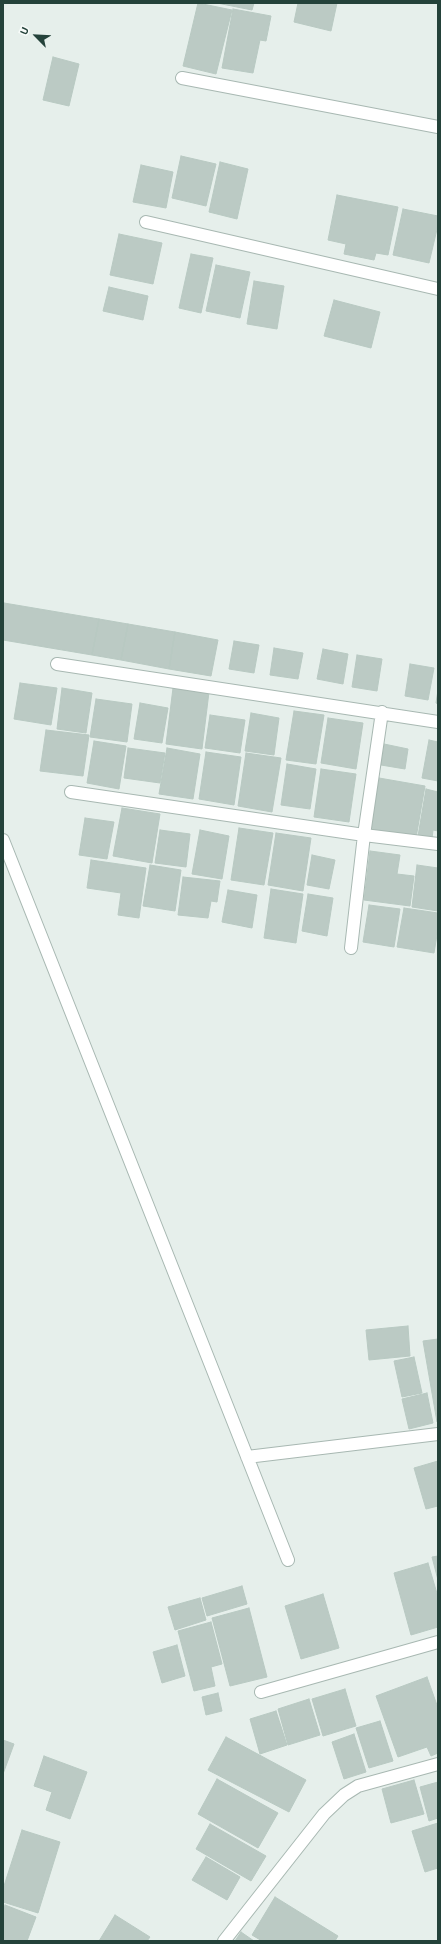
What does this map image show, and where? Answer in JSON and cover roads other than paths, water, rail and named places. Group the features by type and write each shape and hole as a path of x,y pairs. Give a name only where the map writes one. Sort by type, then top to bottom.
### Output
{"street":[{"path":"182,78 438,127"},
{"path":"146,222 438,289"},
{"path":"57,664 382,712 438,722"},
{"path":"351,948 364,835 382,712"},
{"path":"71,792 364,835 438,844"},
{"path":"3,840 288,1560"},
{"path":"247,1457 438,1434"},
{"path":"261,1692 438,1642"},
{"path":"224,1941 324,1814 344,1795 358,1786 438,1764"}]}
